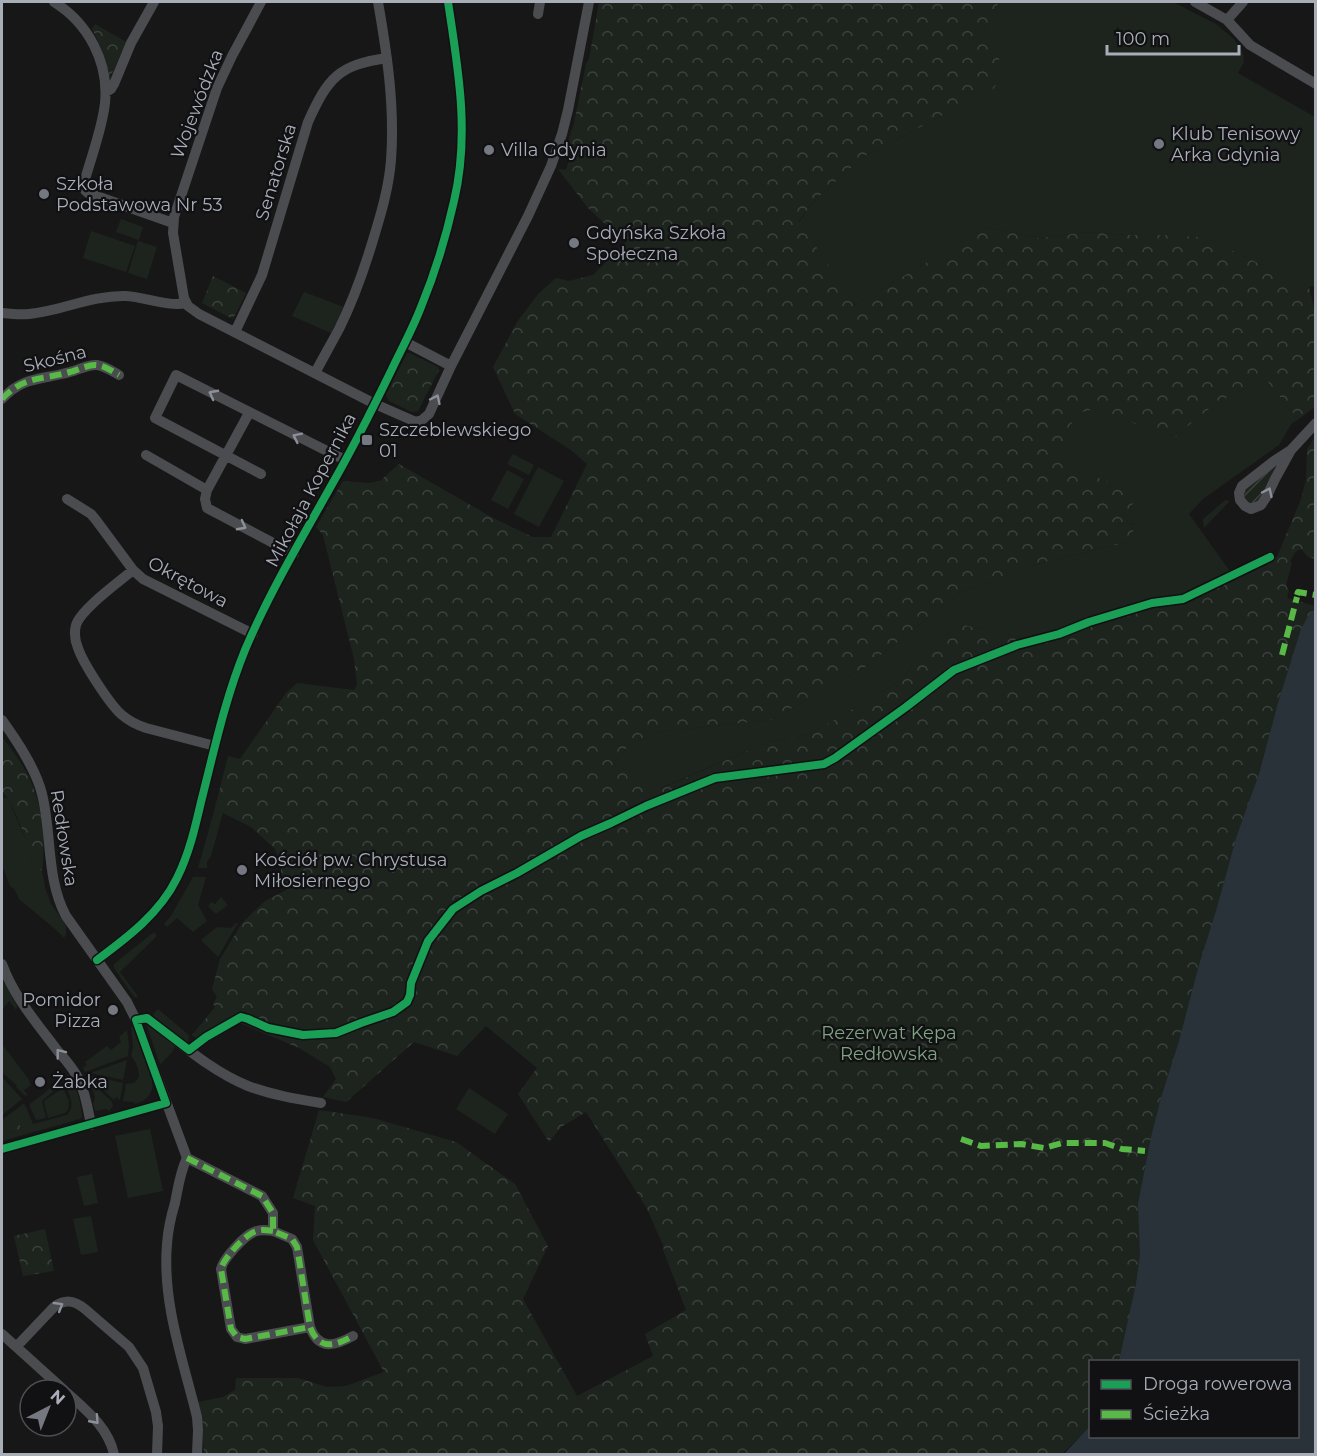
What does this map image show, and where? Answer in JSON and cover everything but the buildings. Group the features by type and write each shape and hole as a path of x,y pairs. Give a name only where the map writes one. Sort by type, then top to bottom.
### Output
{"street":[{"path":"54,2 65,8 88,33 100,62 105,92 103,118 84,190 88,194 172,223 183,294 192,310 375,404 416,422 429,414 551,166 568,110 589,2"},
{"path":"105,92 114,84 131,44 154,2"},
{"name":"Wojewódzka","path":"172,223 217,88 261,2"},
{"path":"315,373 339,328 365,266 383,208 391,161 392,108 378,2"},
{"name":"Mikołaja Kopernika","path":"97,960 153,914 178,877 186,857 232,686 253,633 375,404 422,306 432,279 450,220 460,175 462,110 448,2"},
{"path":"538,14 540,2"},
{"path":"1194,2 1227,20 1250,45 1316,84"},
{"path":"1227,20 1244,2"},
{"name":"Senatorska","path":"235,332 262,275 315,105 340,72 356,65 387,58"},
{"path":"2,313 32,314 86,300 125,296 173,304 186,303"},
{"path":"405,342 451,366"},
{"name":"Skośna","path":"2,399 17,386 29,380 96,365 105,367 118,375"},
{"path":"261,474 154,418 176,375 345,460"},
{"path":"249,413 207,490 205,499 207,508 294,554"},
{"path":"1291,450 1242,486 1239,493 1240,500 1245,506 1251,509 1261,506 1291,450 1316,423"},
{"path":"146,455 207,490"},
{"name":"Okrętowa","path":"66,499 96,520 133,570 143,579 253,633"},
{"path":"133,570 89,607 79,619 75,632 78,649 109,700 121,715 146,728 215,746"},
{"name":"Redłowska","path":"2,720 42,792 53,877 59,901 66,916 97,960"},
{"path":"97,960 130,1006 187,1158 262,1196 273,1213 273,1231"},
{"path":"2,964 20,1001 79,1080 91,1125"},
{"path":"136,1020 147,1018 213,1068 247,1085 278,1095 321,1103"},
{"path":"2,1149 166,1103"},
{"path":"187,1158 182,1169 169,1226 166,1263 168,1294 174,1327 197,1417 197,1455"},
{"path":"310,1327 244,1339 237,1337 231,1329 221,1269 227,1257 249,1234 264,1230 273,1231 292,1239 297,1247 310,1327 319,1340 336,1345 353,1336"},
{"path":"17,1346 59,1304 75,1302 85,1309 129,1347 143,1368 157,1419 157,1455"},
{"path":"2,1334 51,1378"},
{"path":"78,1403 104,1430 110,1440 114,1455"}],"green space":[{"name":"Rezerwat Kępa Redłowska","path":"599,2 999,2 985,27 984,37 1001,61 1001,79 993,89 863,157 816,199 799,221 855,305 986,227 1039,238 1088,232 1203,237 1309,287 1315,313 1315,407 1296,421 1294,414 1267,381 1229,396 1197,418 1176,437 1163,432 1161,434 1099,409 1083,412 1072,422 1067,436 1066,449 1069,461 1074,468 1136,492 1127,523 1135,526 1128,542 1041,563 960,592 867,666 771,720 664,731 631,743 613,764 662,788 770,741 809,735 902,680 925,645 964,625 1027,639 1145,602 1182,597 1221,581 1265,553 1277,557 1301,499 1306,480 1307,449 1315,437 1315,559 1308,557 1301,549 1297,551 1290,562 1292,563 1286,585 1289,591 1287,598 1315,606 1315,645 1145,1267 1123,1360 1089,1360 1089,1428 1062,1454 204,1454 198,1402 223,1397 235,1390 236,1378 298,1378 327,1387 346,1386 384,1372 313,1240 315,1206 293,1198 319,1110 373,1118 456,1142 515,1184 548,1246 523,1299 577,1396 653,1356 645,1334 686,1310 663,1245 646,1207 586,1112 561,1127 549,1142 518,1094 537,1068 486,1026 457,1056 414,1042 346,1102 323,1097 336,1079 330,1067 299,1048 242,1024 238,1024 204,1045 192,1035 215,1007 213,1004 217,997 212,989 220,959 242,923 265,901 286,890 281,877 281,864 275,849 251,827 214,811 228,756 240,759 286,693 297,683 354,690 357,685 354,659 323,535 316,527 343,481 368,483 380,481 399,464 493,518 533,537 551,537 587,464 571,450 515,414 493,367 517,322 539,293 556,278 569,281 593,275 628,240 588,208 558,169 566,170 574,147 568,142 589,59"},
{"name":"Klub Tenisowy Arka Gdynia","path":"999,2 1173,2 1216,24 1234,39 1243,53 1244,62 1238,73 1315,117 1316,286 1309,287 1203,237 1088,232 1039,238 986,227 855,305 799,222 816,199 863,157 993,89 1001,61 987,44 984,33"},
{"path":"95,24 126,42 110,78 107,77 102,52 92,29"},
{"path":"121,219 143,227 139,240 116,232"},
{"path":"91,231 135,246 126,272 83,258"},
{"path":"138,241 157,247 147,279 128,273"},
{"path":"213,276 246,293 233,319 202,303"},
{"path":"304,292 344,307 331,333 292,316"},
{"path":"407,353 438,367 439,370 418,411 412,412 389,401 386,395"},
{"path":"1267,381 1294,414 1296,421 1292,423 1279,445 1203,499 1189,514 1232,574 1221,581 1182,597 1145,602 1027,639 964,625 925,645 902,680 809,735 770,741 661,788 613,764 631,743 664,731 771,720 867,666 960,592 1041,563 1128,542 1134,525 1127,523 1135,492 1075,469 1069,462 1066,450 1067,436 1076,417 1085,411 1099,409 1176,437 1197,418 1229,396"},
{"path":"513,454 534,465 529,475 507,464"},
{"path":"1278,462 1261,500 1251,505 1245,501 1244,491"},
{"path":"538,467 564,481 539,527 514,514"},
{"path":"507,470 524,479 508,509 491,500"},
{"path":"1225,500 1230,501 1204,528 1203,519"},
{"path":"2,737 25,770 37,797 43,834 42,871 32,861 17,817 2,791"},
{"path":"2,797 8,799 26,840 32,861 42,871 51,904 66,925 64,938 19,899 15,890 10,886 2,865"},
{"path":"214,811 223,813 211,856 207,862 207,868 198,868"},
{"path":"193,877 206,877 198,905 207,921 193,932 177,918 167,927 164,924"},
{"path":"221,897 228,905 216,914 208,906 211,902 215,904"},
{"path":"238,923 218,957 201,940 217,927 231,928"},
{"path":"154,932 157,936 120,972 138,996 136,998 114,968 114,964"},
{"path":"2,978 17,1006 16,1010 9,1001 2,1010"},
{"path":"158,1009 189,1035 188,1044 153,1017"},
{"path":"133,1026 152,1078 149,1096 135,1104 123,1101 126,1084 134,1083 139,1077 137,1066 131,1056 133,1047 131,1027"},
{"path":"147,1026 175,1045 173,1051 161,1064 159,1062"},
{"path":"127,1030 128,1056 85,1072 83,1068 87,1065 85,1062 107,1046 111,1050 121,1042 119,1037"},
{"path":"2,1044 30,1081 31,1085 24,1090 28,1096 24,1095 2,1072"},
{"path":"127,1060 123,1080 91,1073"},
{"path":"68,1075 80,1100 82,1117 80,1119 2,1141 2,1136 21,1129 4,1126 2,1128 2,1120 23,1104 33,1124 67,1115 71,1102 62,1081"},
{"path":"88,1075 123,1083 120,1100 116,1097 114,1100"},
{"path":"2,1077 22,1099 2,1115"},
{"path":"90,1081 112,1102 113,1106 109,1111 107,1109 95,1111 93,1104 95,1097"},
{"path":"53,1086 56,1089 42,1101 46,1118 36,1120 30,1104"},
{"path":"63,1088 69,1101 68,1110 48,1118 45,1100"},
{"path":"469,1088 508,1114 495,1134 456,1109"},
{"path":"17,1118 21,1129 2,1136 3,1123"},
{"path":"150,1129 163,1191 128,1198 115,1136"},
{"path":"92,1174 98,1203 84,1206 77,1177"},
{"path":"91,1216 98,1252 81,1255 73,1219"},
{"path":"45,1229 54,1271 23,1276 14,1236"}],"shaded area":[{"path":"1315,610 1315,1454 1064,1454 1089,1427 1089,1438 1299,1438 1299,1360 1119,1360 1136,1284 1140,1255 1138,1204 1151,1137 1237,835 1259,774 1301,629 1310,613"}],"marked path":[{"path":"2,399 25,382 91,365 103,366 119,375"},
{"path":"1297,595 1298,592 1316,595"},
{"path":"1282,655 1297,597"},
{"path":"961,1139 981,1146 1021,1144 1044,1148 1062,1143 1105,1143 1122,1149 1145,1151"},
{"path":"187,1158 262,1196 273,1213 273,1231 292,1239 297,1247 310,1327 314,1335 318,1340 328,1344 334,1344 353,1336"},
{"path":"273,1231 261,1230 250,1234 234,1248 221,1269 231,1329 237,1337 245,1339 310,1327"}],"cycle path":[{"path":"97,960 152,913 170,891 177,878 191,841 215,744 245,650 275,587 370,413 414,323 431,281 454,201 461,151 461,101 448,2"},
{"path":"2,1149 166,1103 136,1020 147,1018 189,1050 206,1037 241,1017 268,1028 303,1035 336,1033 393,1012 407,1002 411,983 428,941 453,909 581,836 715,778 824,764 906,707 954,670 1017,645 1059,634 1089,622 1152,603 1183,599 1270,557"}],"place":[{"name":"Klub Tenisowy Arka Gdynia","path":"1159,144"},
{"name":"Villa Gdynia","path":"489,150"},
{"name":"Szkoła Podstawowa Nr 53","path":"44,194"},
{"name":"Gdyńska Szkoła Społeczna","path":"574,243"},
{"name":"Szczeblewskiego 01","path":"367,440"},
{"name":"Kościół pw. Chrystusa Miłosiernego","path":"242,870"},
{"name":"Pomidor Pizza","path":"113,1010"},
{"name":"Żabka","path":"40,1082"}]}
